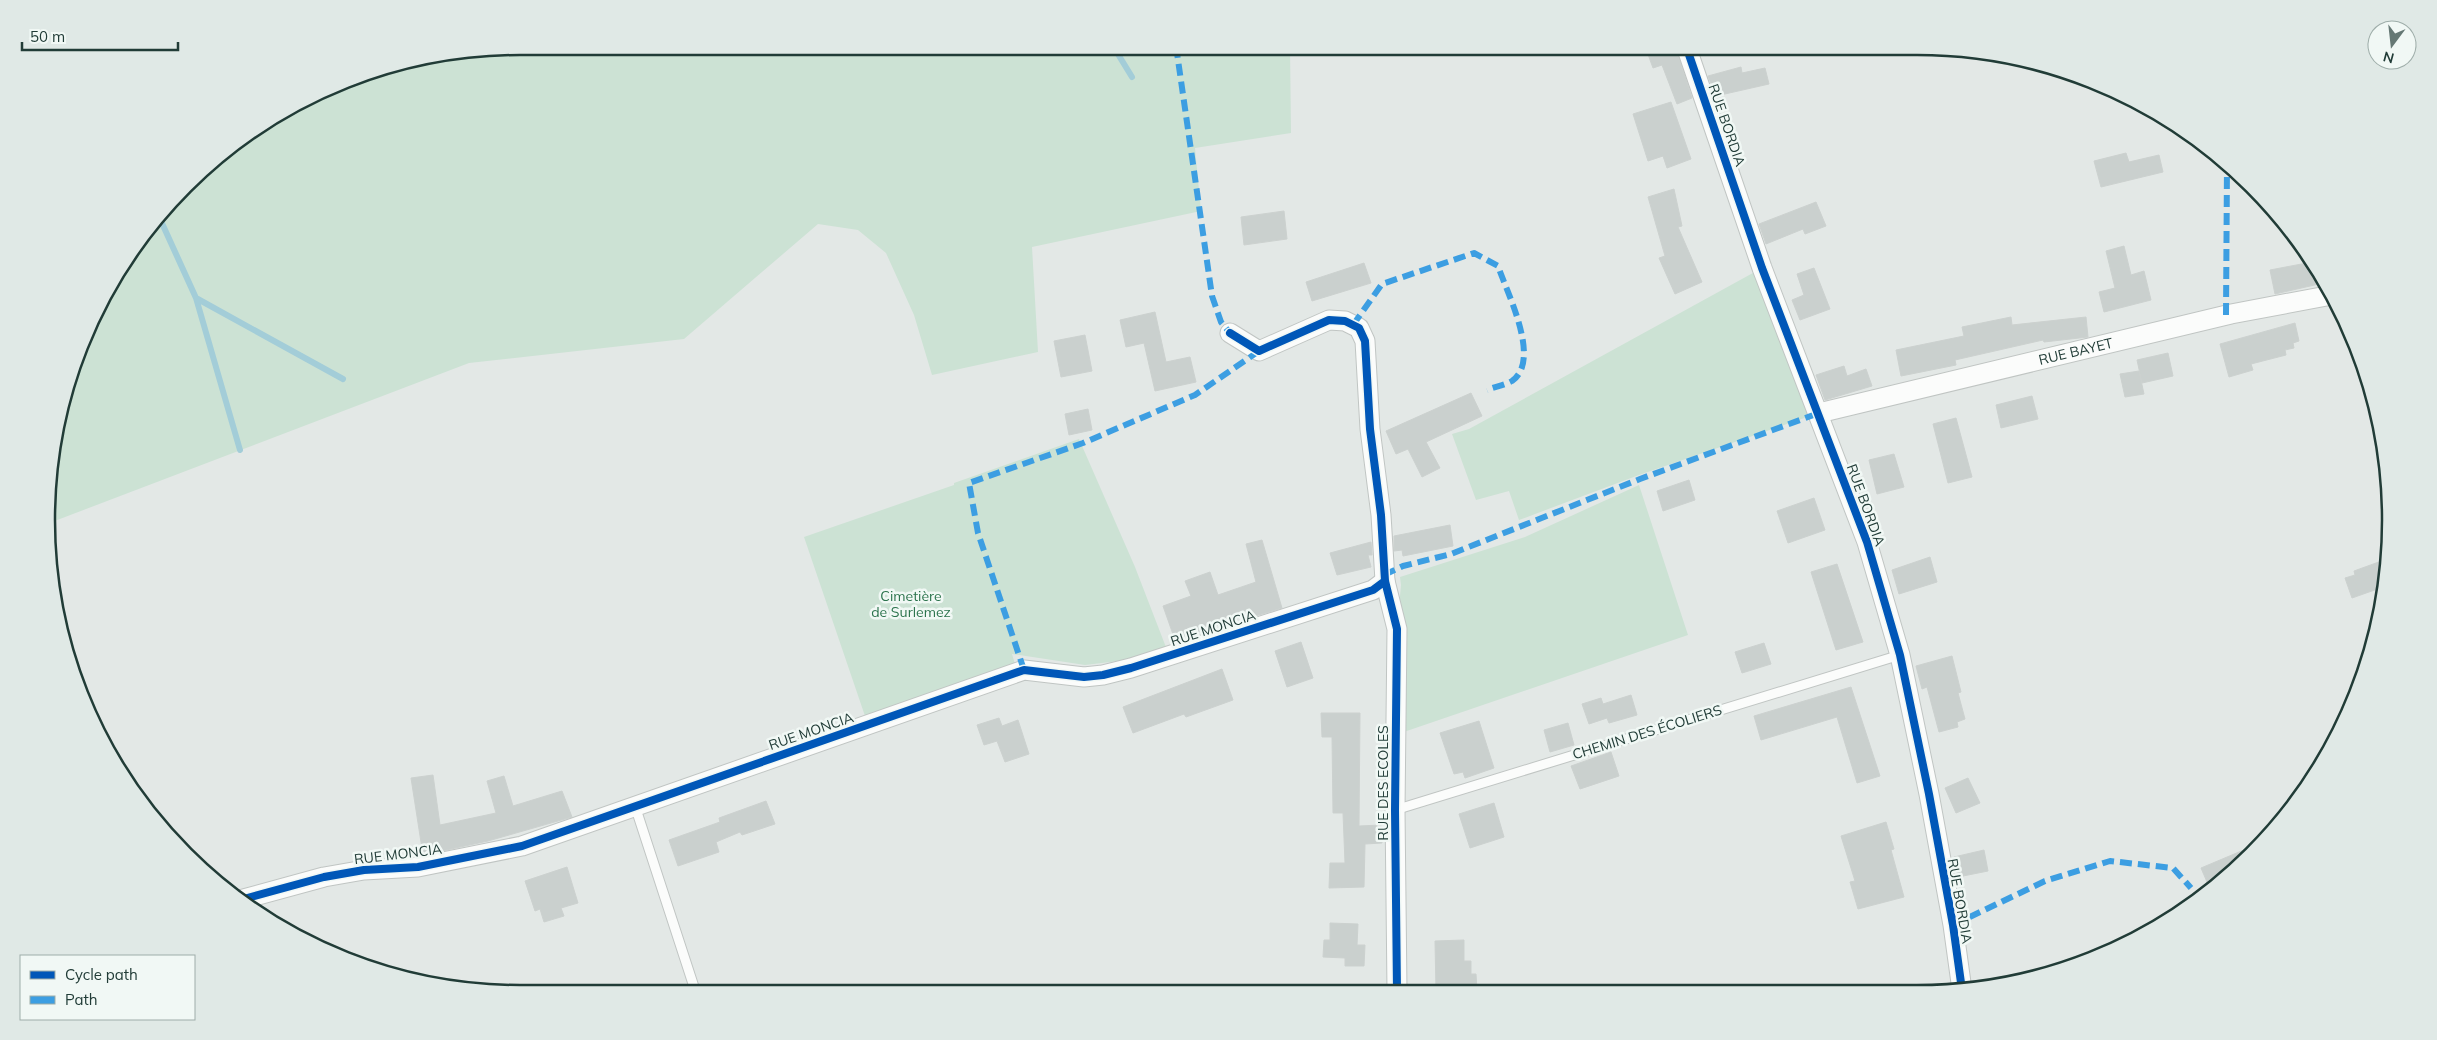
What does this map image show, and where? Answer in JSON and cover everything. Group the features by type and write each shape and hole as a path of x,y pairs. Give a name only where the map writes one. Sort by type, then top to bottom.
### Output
{"street":[{"name":"RUE BORDIA","path":"1689,55 1762,268 1819,413 1866,542 1900,655 1931,804 1953,925 1961,983"},
{"name":"RUE BAYET","path":"1819,413 2231,314 2325,296"},
{"path":"1230,333 1259,350 1329,320 1345,321 1359,328 1365,341 1370,430 1381,515 1385,578"},
{"name":"RUE MONCIA","path":"249,898 324,877 364,870 418,867 522,846 1024,670 1084,677 1130,668 1373,590 1385,578"},
{"name":"RUE DES ECOLES","path":"1385,578 1397,629 1395,810 1397,985"}],"lane":[{"name":"CHEMIN DES ÉCOLIERS","path":"1395,810 1900,655"},
{"path":"635,806 693,985"}],"green space":[{"path":"1290,55 1291,133 1195,148 1201,211 1032,247 1038,352 932,375 914,315 886,253 858,230 818,224 684,339 469,363 55,521 59,459 71,400 90,342 117,287 133,262 170,213 213,170 262,133 287,117 342,90 400,71 429,64 490,56"},
{"path":"1762,268 1819,413 1639,475 1519,520 1509,491 1476,500 1452,434 1469,429"},
{"name":"Cimetière de Surlemez","path":"1079,439 1135,567 1169,655 1085,665 1012,654 1015,664 865,716 804,537"},
{"path":"1639,485 1688,635 1395,735 1400,577 1525,537"}],"building":[{"path":"1648,55 1678,55 1692,98 1677,104 1662,65 1653,68"},
{"path":"1741,67 1742,73 1765,68 1769,84 1716,96 1708,76"},
{"path":"1671,102 1691,159 1667,168 1663,156 1648,161 1633,114"},
{"path":"2126,153 2129,162 2159,155 2163,172 2101,187 2094,161"},
{"path":"1674,189 1682,226 1678,227 1702,282 1675,294 1659,258 1665,256 1648,197"},
{"path":"1816,202 1826,226 1805,234 1803,229 1766,244 1759,224"},
{"path":"1284,211 1287,239 1244,245 1241,217"},
{"path":"2124,246 2131,275 2144,271 2151,300 2104,312 2099,292 2115,288 2106,251"},
{"path":"1364,263 1371,283 1312,301 1306,282"},
{"path":"2305,263 2318,284 2275,294 2270,270"},
{"path":"1814,268 1830,309 1800,320 1792,300 1804,295 1797,274"},
{"path":"1155,312 1166,362 1190,357 1196,382 1155,391 1144,343 1126,347 1120,320"},
{"path":"2011,317 2012,325 2086,317 2088,337 2044,342 2043,340 1955,360 1956,365 1901,376 1896,350 1964,336 1962,327"},
{"path":"2295,323 2299,341 2293,343 2294,348 2285,350 2286,355 2251,364 2253,370 2229,377 2220,344"},
{"path":"1085,335 1092,371 1061,377 1054,341"},
{"path":"2168,353 2173,376 2142,383 2137,360"},
{"path":"1844,366 1847,376 1866,369 1872,386 1825,400 1816,375"},
{"path":"2139,371 2144,394 2125,397 2120,374"},
{"path":"1471,393 1482,416 1426,442 1440,468 1422,477 1408,449 1396,454 1386,431"},
{"path":"2032,396 2038,419 2001,428 1996,405"},
{"path":"1088,409 1092,430 1069,435 1065,414"},
{"path":"1956,418 1972,477 1948,483 1933,424"},
{"path":"1894,454 1904,487 1877,494 1869,460"},
{"path":"1689,480 1695,500 1663,511 1657,491"},
{"path":"1814,498 1825,530 1788,543 1777,511"},
{"path":"1450,525 1453,546 1403,556 1402,550 1394,551 1394,536"},
{"path":"1262,540 1282,608 1242,620 1241,617 1175,640 1163,606 1191,596 1185,581 1210,572 1218,595 1256,582 1246,544"},
{"path":"1371,542 1372,555 1368,555 1371,567 1337,575 1330,553"},
{"path":"1930,557 1937,582 1899,594 1892,570"},
{"path":"2380,562 2377,589 2352,598 2345,578 2355,575 2354,571"},
{"path":"1837,564 1863,642 1836,650 1811,572"},
{"path":"1301,642 1313,678 1287,687 1275,651"},
{"path":"1764,643 1771,664 1742,673 1735,652"},
{"path":"1952,656 1961,692 1958,693 1965,719 1957,722 1958,727 1939,732 1927,687 1922,689 1916,666"},
{"path":"1222,669 1233,700 1186,717 1184,714 1133,733 1123,707"},
{"path":"1851,687 1880,776 1857,783 1837,717 1761,740 1754,716"},
{"path":"1631,695 1637,715 1609,723 1607,718 1589,724 1582,704 1601,698 1603,704"},
{"path":"1321,713 1360,713 1359,826 1381,825 1382,843 1365,844 1364,887 1329,888 1330,863 1345,863 1343,813 1333,813 1332,737 1322,737"},
{"path":"999,718 1002,726 1018,720 1029,754 1005,762 997,741 984,745 977,725"},
{"path":"1479,721 1494,768 1465,778 1463,772 1454,774 1440,733"},
{"path":"1568,723 1574,745 1550,752 1544,730"},
{"path":"1611,752 1619,776 1580,789 1571,766"},
{"path":"433,775 440,825 496,813 487,781 504,776 513,806 562,791 572,817 488,841 423,855 411,778"},
{"path":"1968,778 1980,803 1956,813 1945,788"},
{"path":"766,801 775,824 742,835 740,832 716,842 719,852 678,866 669,840 720,822 719,818"},
{"path":"1494,803 1504,837 1470,848 1459,814"},
{"path":"1886,822 1894,849 1891,850 1904,897 1858,909 1850,882 1855,881 1841,836"},
{"path":"2246,849 2207,883 2201,868"},
{"path":"1984,850 1988,871 1958,877 1954,857"},
{"path":"567,867 578,903 561,908 564,916 544,922 540,909 535,911 525,881"},
{"path":"1330,923 1358,924 1357,945 1365,945 1364,966 1345,966 1345,958 1323,957 1324,940 1330,940"},
{"path":"1464,940 1464,961 1471,961 1471,974 1476,974 1477,985 1436,985 1435,941"}],"waterway":[{"path":"1119,55 1132,77"},
{"path":"162,223 196,298 343,379"},
{"path":"196,298 240,450"}],"marked path":[{"path":"1177,55 1212,296 1221,322 1230,333"},
{"path":"2226,315 2227,173"},
{"path":"1353,325 1382,284 1474,253 1498,266 1520,326 1523,343 1524,358 1520,371 1512,381 1487,390"},
{"path":"1024,670 978,533 969,483 1083,443 1195,395 1259,351"},
{"path":"1384,575 1403,566 1451,554 1640,479 1819,413"},
{"path":"1953,925 2045,881 2110,861 2173,868 2191,888"}],"cycle path":[{"path":"1689,55 1762,268 1867,542 1900,655 1929,794 1953,925 1961,983"},
{"path":"1230,333 1259,351 1329,320 1345,321 1359,328 1365,341 1370,429 1381,515 1385,581 1397,629 1395,810 1397,985"},
{"path":"249,898 324,877 364,870 418,867 522,846 1024,670 1084,677 1103,675 1131,668 1373,590 1385,581"}]}
